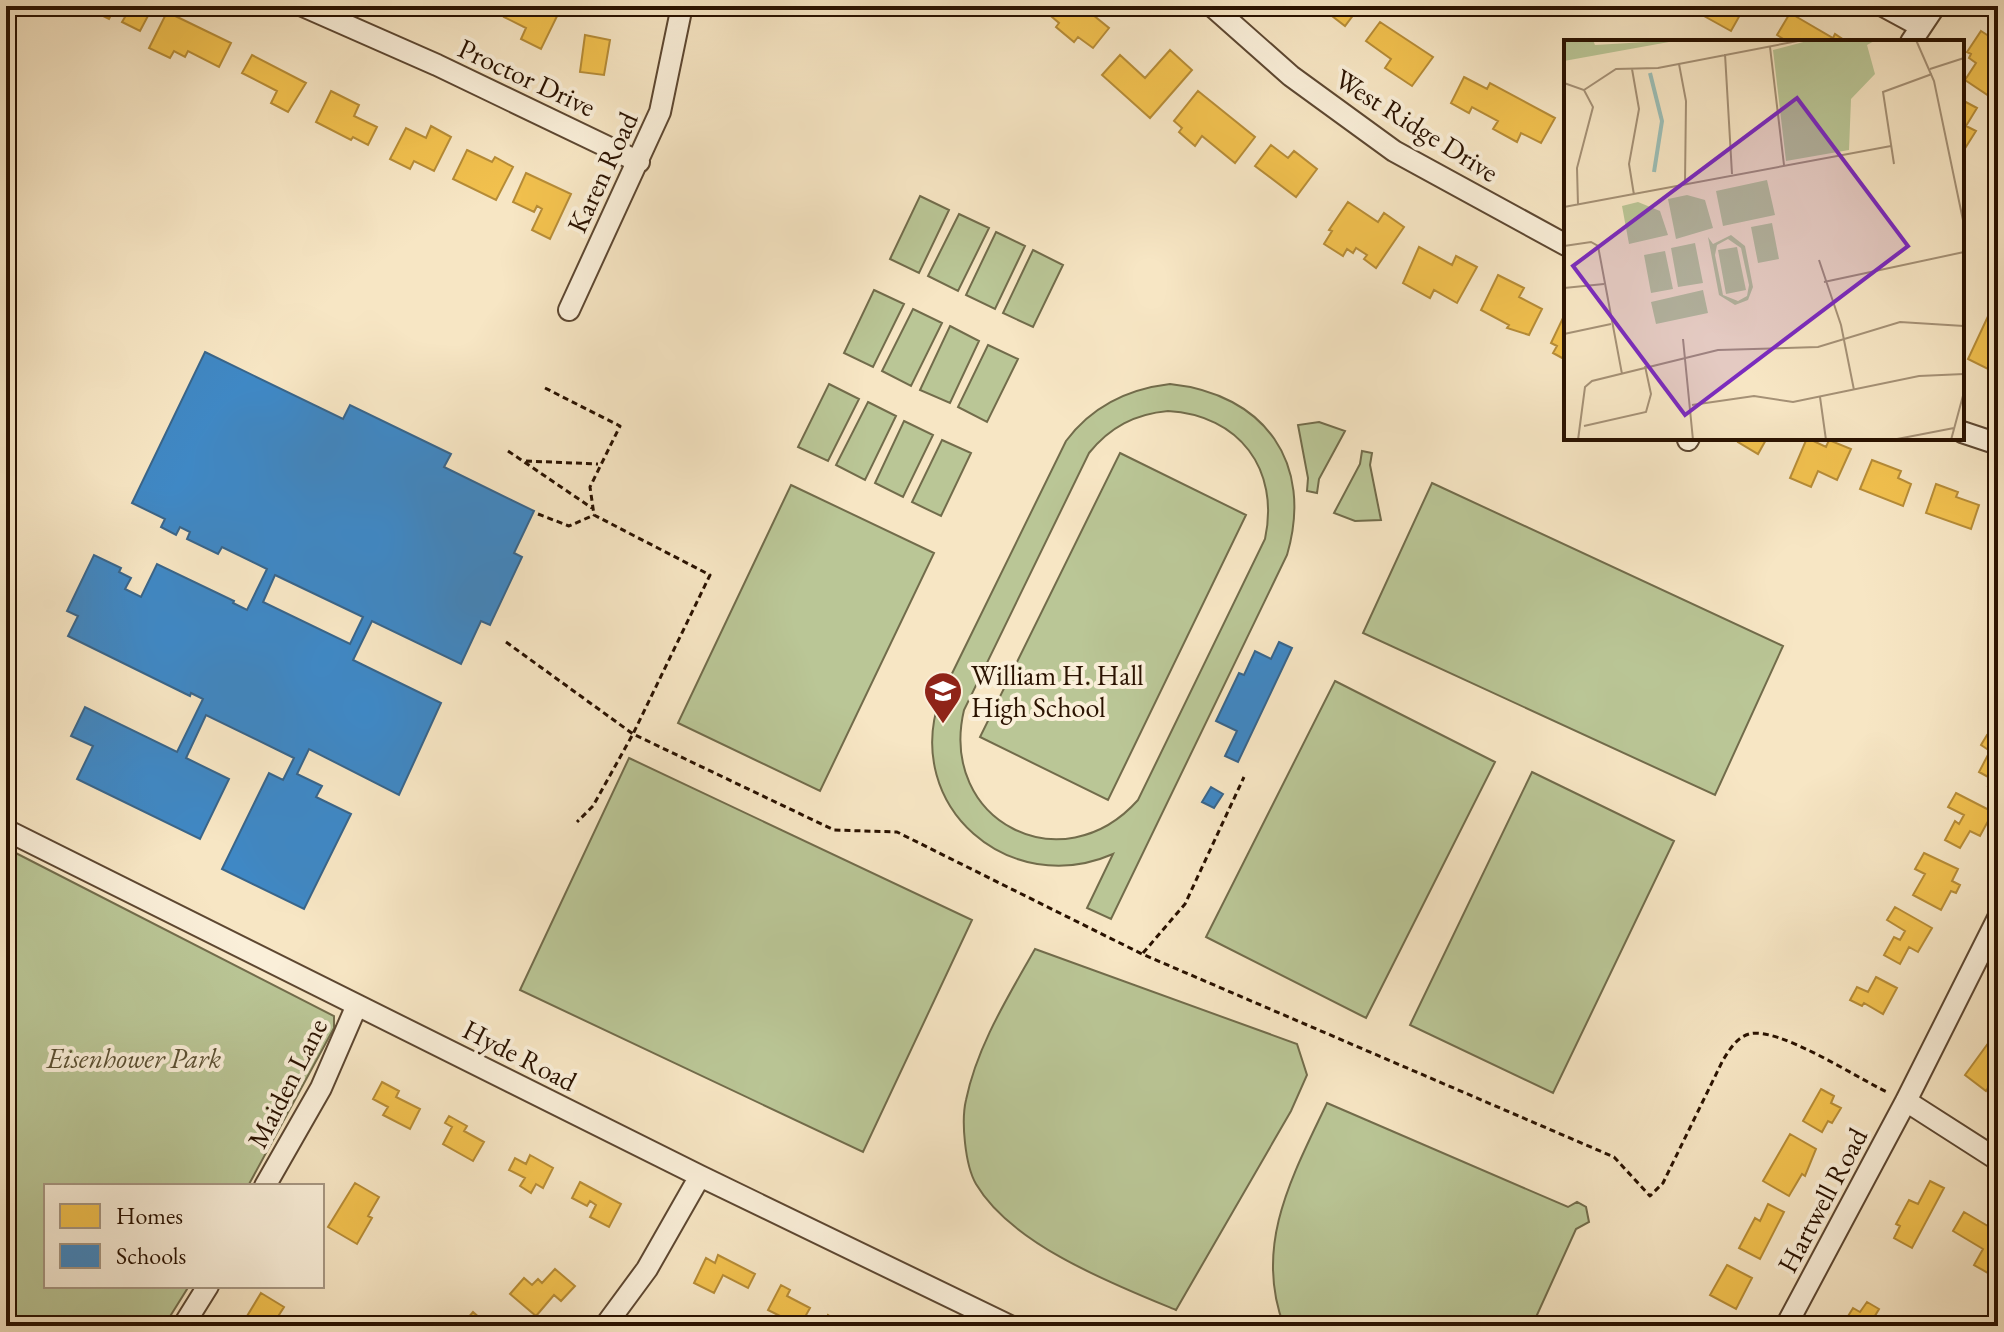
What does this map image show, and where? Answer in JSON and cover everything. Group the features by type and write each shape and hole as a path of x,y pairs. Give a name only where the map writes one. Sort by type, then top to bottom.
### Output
{"street":[{"name":"Proctor Drive","path":"303,6 437,65 639,162"},
{"name":"Karen Road","path":"569,310 653,131 666,93 682,6"},
{"name":"West Ridge Drive","path":"1212,6 1291,76 1394,151 1564,244"},
{"path":"1883,6 1916,34 1935,6"},
{"path":"1964,433 1998,444"},
{"name":"Hyde Road","path":"6,830 700,1176 1007,1325"},
{"name":"Hartwell Road","path":"1786,1326 1906,1101 1998,918"},
{"name":"Maiden Lane","path":"266,1184 321,1088 357,1005"},
{"path":"1906,1101 1998,1160"},
{"path":"605,1326 647,1269 700,1176"},
{"path":"183,1326 207,1288"}],"path":[{"path":"545,388 620,426 590,487 594,515 710,575 633,734 593,806 577,822"},
{"path":"508,451 592,508"},
{"path":"522,460 600,464"},
{"path":"538,514 569,526 594,515"},
{"path":"506,642 633,734 834,830 897,832 1142,954 1614,1157 1650,1196 1663,1183 1723,1060 1734,1042 1749,1034 1767,1032 1906,1101"},
{"path":"1142,954 1185,904 1244,777"}],"green space":[{"path":"920,196 949,210 919,273 890,259"},
{"path":"959,214 989,228 958,291 928,276"},
{"path":"996,232 1025,246 995,309 966,295"},
{"path":"1033,250 1063,265 1033,327 1003,313"},
{"path":"874,290 904,304 873,367 844,353"},
{"path":"913,309 942,323 911,386 882,371"},
{"path":"950,326 979,341 950,403 920,390"},
{"path":"988,345 1018,359 987,422 958,407"},
{"path":"829,384 859,399 828,461 798,447"},
{"path":"1170,384 1203,390 1232,402 1256,418 1274,439 1287,463 1293,491 1294,522 1287,555 1111,919 1087,908 1113,854 1074,865 1037,864 1003,853 974,834 951,807 937,775 932,738 940,698 1066,441 1099,409 1125,395","holes":["1168,411 1215,423 1234,435 1249,450 1260,469 1266,490 1268,514 1265,539 1138,800 1108,825 1075,837 1043,838 1013,828 988,810 970,783 961,749 964,710 1089,453 1115,429 1134,419"]},
{"path":"868,402 896,416 865,480 836,465"},
{"path":"904,421 933,435 903,497 875,483"},
{"path":"1319,422 1345,431 1319,479 1317,493 1307,491 1308,478 1298,425"},
{"path":"942,440 971,453 941,516 912,502"},
{"path":"1362,451 1372,453 1370,465 1381,520 1355,521 1334,513 1360,464"},
{"path":"1120,453 1246,515 1108,800 980,737"},
{"path":"1432,483 1783,646 1715,795 1363,633"},
{"path":"791,485 934,553 820,791 678,723"},
{"path":"1335,681 1495,762 1366,1018 1206,937"},
{"path":"629,758 972,920 863,1152 520,990"},
{"path":"1532,772 1674,841 1553,1093 1410,1025"},
{"name":"Eisenhower Park","path":"6,848 334,1016 334,1028 249,1184 44,1184 44,1288 188,1288 164,1326 6,1326"},
{"path":"1035,949 1297,1044 1307,1075 1291,1111 1176,1310 1095,1275 1038,1244 992,1206 972,1176 964,1119 971,1080 994,1022"},
{"path":"1327,1103 1568,1207 1577,1202 1586,1207 1589,1222 1576,1229 1532,1326 1284,1326 1273,1267 1275,1239 1290,1184"}],"building: Homes":[{"path":"98,6 134,6 149,14 140,31 122,22 125,17 113,11 109,19 95,12"},
{"path":"510,6 562,6 541,49 521,39 526,28 504,17"},
{"path":"1047,6 1082,6 1109,28 1093,48 1078,37 1074,42 1056,27 1059,23 1044,10"},
{"path":"1319,6 1360,6 1345,26"},
{"path":"1686,6 1745,6 1731,31"},
{"path":"167,12 231,43 219,67 188,51 185,57 174,51 170,58 149,48"},
{"path":"1790,13 1833,38 1835,34 1844,40 1785,40 1777,35"},
{"path":"1380,22 1433,57 1412,86 1385,68 1391,59 1366,41"},
{"path":"1981,31 1998,42 1998,77 1994,80 1998,83 1998,89 1992,98 1965,80 1976,63 1967,52"},
{"path":"585,35 610,40 604,75 580,72"},
{"path":"1170,50 1192,70 1150,118 1102,75 1120,55 1145,78"},
{"path":"252,55 306,83 288,112 271,103 277,91 242,73"},
{"path":"1464,77 1487,89 1490,83 1555,118 1541,143 1521,133 1517,142 1493,129 1498,121 1472,107 1469,113 1451,103"},
{"path":"331,91 359,105 354,116 377,127 368,145 316,122"},
{"path":"1198,91 1255,137 1235,163 1202,136 1195,146 1179,132 1182,128 1174,121"},
{"path":"1964,101 1977,108 1966,126 1976,131 1964,150"},
{"path":"431,126 451,137 434,171 414,161 410,169 390,159 406,128 426,138"},
{"path":"1271,145 1288,158 1294,151 1317,169 1296,197 1255,166"},
{"path":"467,150 492,162 495,157 513,167 496,200 453,179"},
{"path":"526,173 571,194 550,239 532,230 542,209 537,206 534,212 513,202"},
{"path":"1348,202 1378,222 1384,213 1404,227 1376,268 1364,259 1367,255 1356,248 1353,253 1347,249 1343,256 1324,244 1332,231 1329,230"},
{"path":"1419,247 1452,265 1456,256 1477,267 1457,303 1434,290 1430,298 1403,283"},
{"path":"1498,275 1524,288 1519,297 1542,309 1529,335 1507,328 1509,325 1481,310"},
{"path":"1990,312 1998,315 1998,374 1968,359"},
{"path":"1564,318 1564,359 1553,353 1557,346 1551,343"},
{"path":"1739,440 1766,440 1758,454"},
{"path":"1806,440 1826,447 1829,440 1851,449 1837,480 1818,471 1811,487 1790,478"},
{"path":"1872,460 1901,471 1898,478 1911,484 1903,506 1860,489"},
{"path":"1936,484 1958,492 1956,497 1979,505 1971,529 1926,513"},
{"path":"1987,735 1998,741 1998,792 1988,786 1992,779 1979,772 1990,751 1981,745"},
{"path":"1956,793 1993,812 1980,836 1970,831 1960,848 1945,840 1955,821 1959,824 1964,815 1948,807"},
{"path":"1924,853 1958,869 1952,881 1960,885 1956,893 1951,891 1941,910 1913,895 1925,874 1915,869"},
{"path":"1895,907 1932,928 1918,952 1909,947 1900,964 1884,955 1894,937 1900,940 1905,931 1887,920"},
{"path":"1876,977 1897,988 1883,1014 1864,1003 1862,1006 1850,1000 1857,987 1868,992"},
{"path":"1989,1042 1998,1048 1998,1096 1965,1075"},
{"path":"382,1082 399,1091 396,1097 420,1109 410,1129 383,1115 388,1107 373,1099"},
{"path":"1821,1089 1834,1096 1831,1103 1841,1108 1822,1132 1803,1121"},
{"path":"449,1116 467,1126 464,1131 484,1142 473,1161 443,1144 452,1127 445,1123"},
{"path":"1790,1134 1816,1149 1805,1176 1802,1174 1789,1196 1763,1181"},
{"path":"530,1155 553,1168 543,1188 536,1184 531,1193 520,1186 525,1178 509,1170 515,1158 526,1164"},
{"path":"1930,1181 1944,1188 1912,1248 1894,1238 1900,1226 1896,1224 1909,1200 1918,1204"},
{"path":"580,1182 621,1204 609,1227 590,1217 596,1205 590,1201 587,1206 572,1198"},
{"path":"355,1183 379,1197 368,1216 372,1218 357,1244 328,1227"},
{"path":"1768,1204 1784,1212 1760,1259 1739,1248 1755,1218 1760,1221"},
{"path":"1964,1212 1998,1232 1996,1258 1988,1273 1974,1265 1983,1249 1953,1231"},
{"path":"718,1255 755,1274 748,1288 723,1275 714,1293 694,1283 706,1258 715,1263"},
{"path":"1727,1265 1752,1278 1736,1309 1710,1295"},
{"path":"555,1269 575,1286 561,1301 554,1295 536,1316 510,1294 524,1278 532,1285 538,1279 542,1283"},
{"path":"781,1285 790,1290 787,1296 810,1308 800,1326 768,1310"},
{"path":"261,1293 284,1307 272,1326 241,1326"},
{"path":"1867,1302 1879,1309 1869,1326 1842,1326 1853,1308 1860,1312"},
{"path":"473,1312 489,1326 462,1325"},
{"path":"828,1315 844,1324 847,1317 865,1326 823,1326"},
{"path":"1700,1317 1721,1320 1720,1326 1691,1326 1692,1323 1699,1324"}],"building: Schools":[{"path":"205,352 343,419 350,405 451,454 444,467 534,511 514,553 522,557 490,625 481,621 461,664 372,621 353,660 441,703 399,795 309,749 297,774 322,786 316,797 351,814 304,909 222,869 269,773 283,780 294,758 206,715 186,758 229,779 200,839 77,779 93,746 71,736 85,707 177,752 203,699 191,693 190,696 68,636 78,616 67,611 94,555 121,568 119,572 131,578 125,589 141,597 157,564 247,610 267,569 222,547 218,554 187,539 190,532 180,527 176,535 161,527 165,519 132,503","holes":["275,575 363,617 350,644 263,602"]},
{"path":"1279,642 1292,648 1238,762 1225,756 1237,731 1216,721 1239,673 1244,675 1255,651 1271,659"},
{"path":"1211,787 1223,794 1214,808 1202,802"}],"place":[{"name":"William H. Hall High School","path":"943,725"}]}
